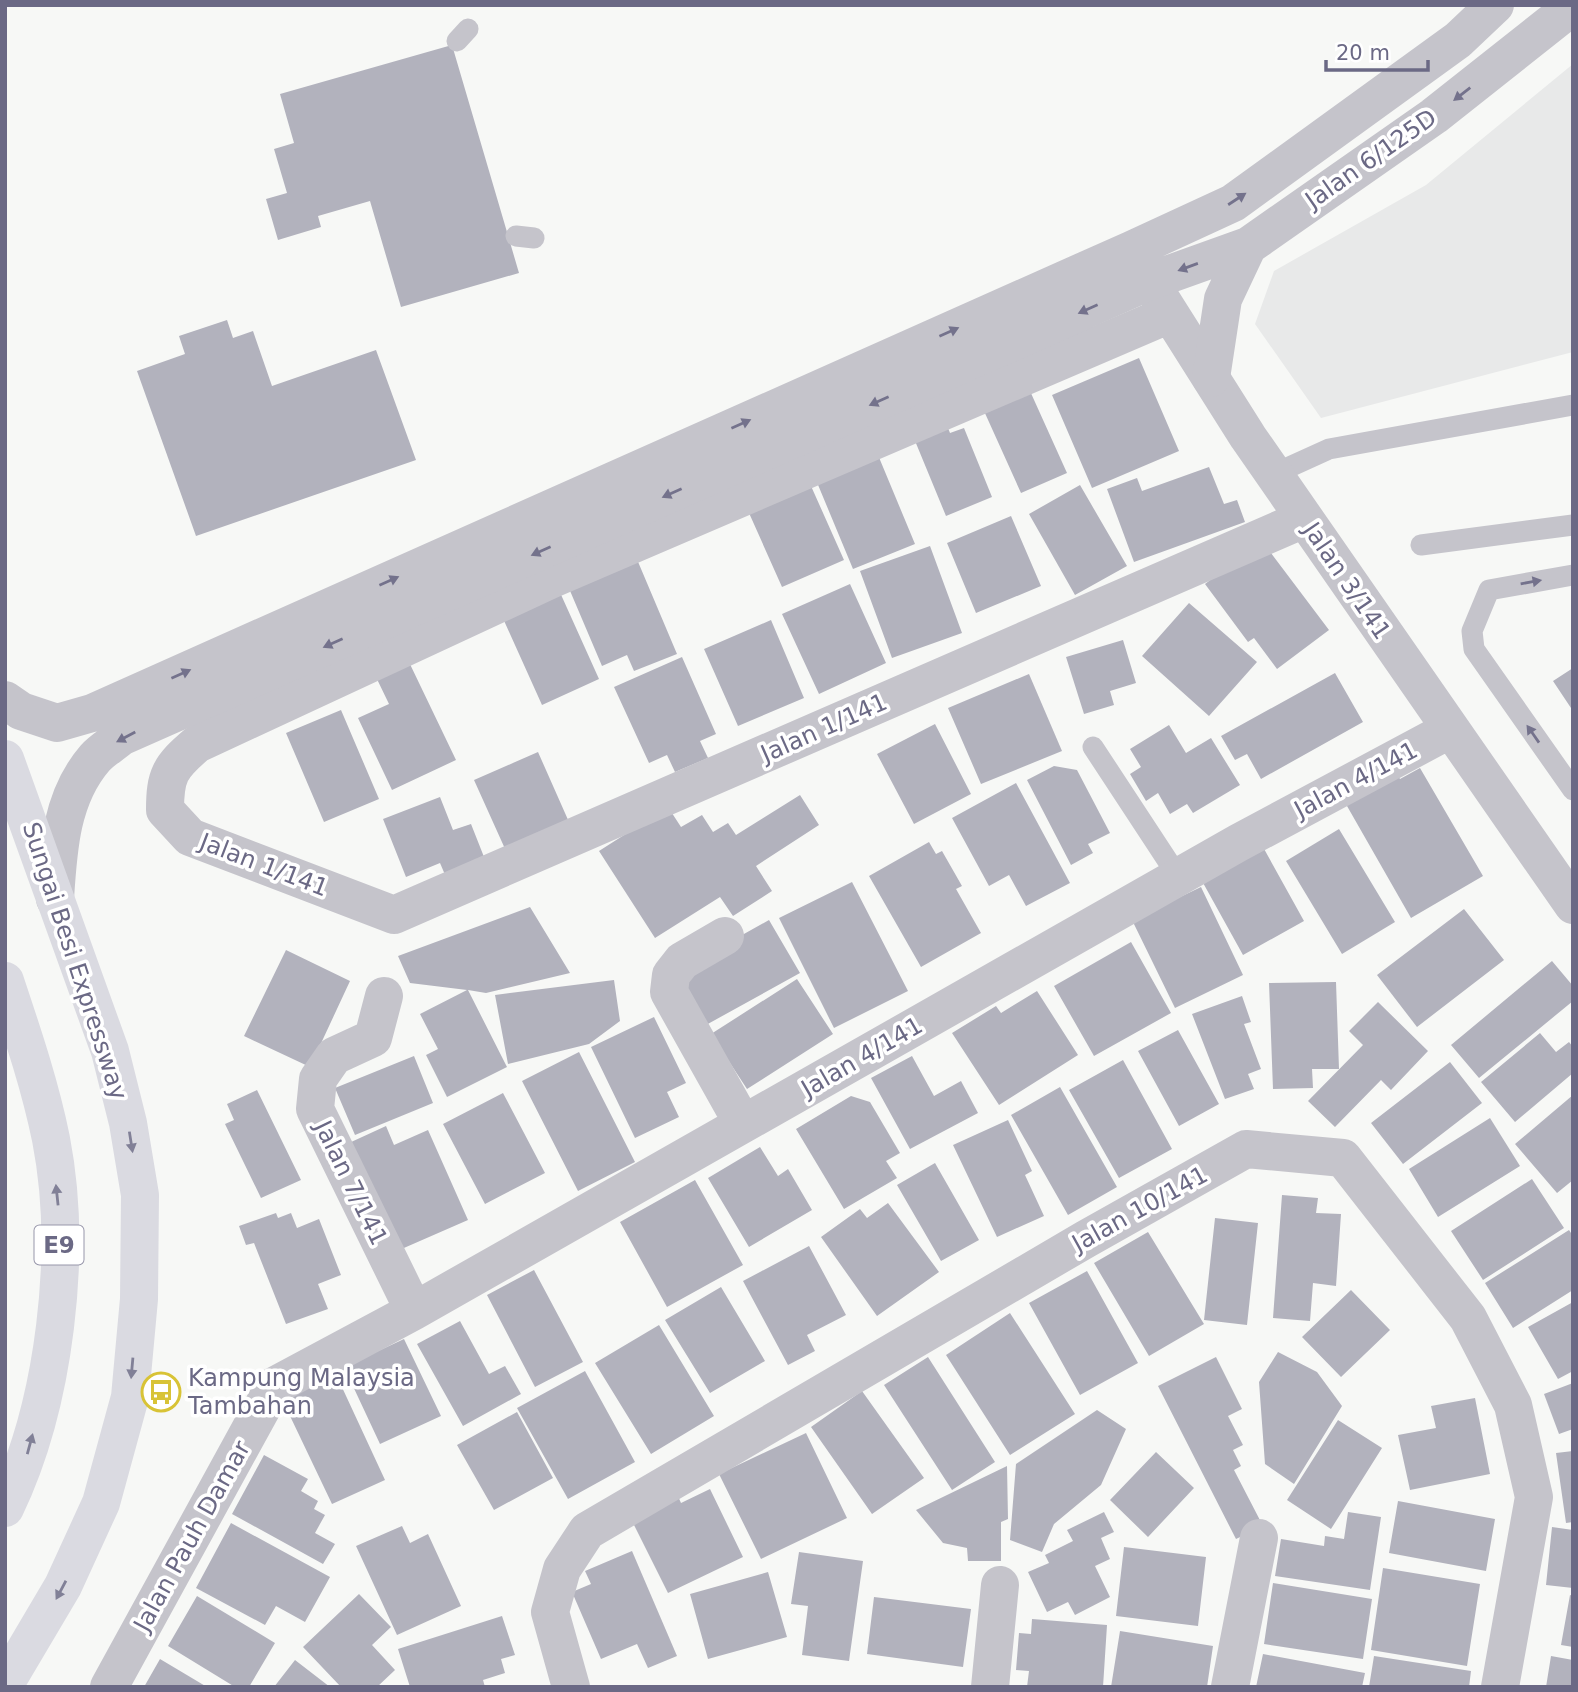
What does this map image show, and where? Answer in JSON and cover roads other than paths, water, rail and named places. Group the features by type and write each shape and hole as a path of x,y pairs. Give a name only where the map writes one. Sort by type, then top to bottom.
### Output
{"highway":[{"name":"Sungai Besi Expressway","path":"5,759 110,1051 128,1123 139,1195 139,1299 130,1396 101,1503 63,1586 5,1684"},
{"name":"E9","path":"5,981 27,1046 51,1140 59,1229 59,1291 46,1384 22,1474 5,1508"}],"street":[{"name":"Jalan 6/125D","path":"1141,265 1233,203 1458,40 1495,5"},
{"name":"Jalan 6/125D","path":"1141,265 1248,246 1434,116 1573,6"},
{"path":"1211,378 1223,299 1248,246"},
{"name":"Jalan 3/141","path":"1141,265 1211,378 1304,519 1573,905"},
{"path":"5,699 21,711 57,723 92,713 1141,265"},
{"path":"55,899 63,820 78,783 96,757 121,737 1141,265"},
{"name":"Jalan 1/141","path":"1170,314 552,579 197,744 178,760 165,784 165,810 190,837 394,915 1304,519"},
{"name":"Jalan 4/141","path":"274,1386 414,1311 1238,843 1449,730"},
{"path":"726,936 682,961 671,975 669,992 743,1125"},
{"name":"Jalan 7/141","path":"384,996 373,1038 334,1056 318,1079 315,1110 414,1311"},
{"name":"Jalan 10/141","path":"570,1687 551,1612 562,1569 587,1531 1074,1246 1246,1149 1343,1158 1468,1318 1513,1405 1534,1497 1500,1687"},
{"name":"Jalan Pauh Damar","path":"109,1687 274,1386"},
{"path":"1230,1687 1259,1538"},
{"path":"990,1687 1000,1585"}],"lane":[{"path":"1274,474 1329,449 1573,405"},
{"path":"1421,545 1573,524"},
{"path":"1573,575 1489,590 1472,631 1474,649 1573,790"},
{"path":"1093,747 1178,878"}],"place":[{"name":"Kampung Malaysia Tambahan","path":"161,1392"}]}
